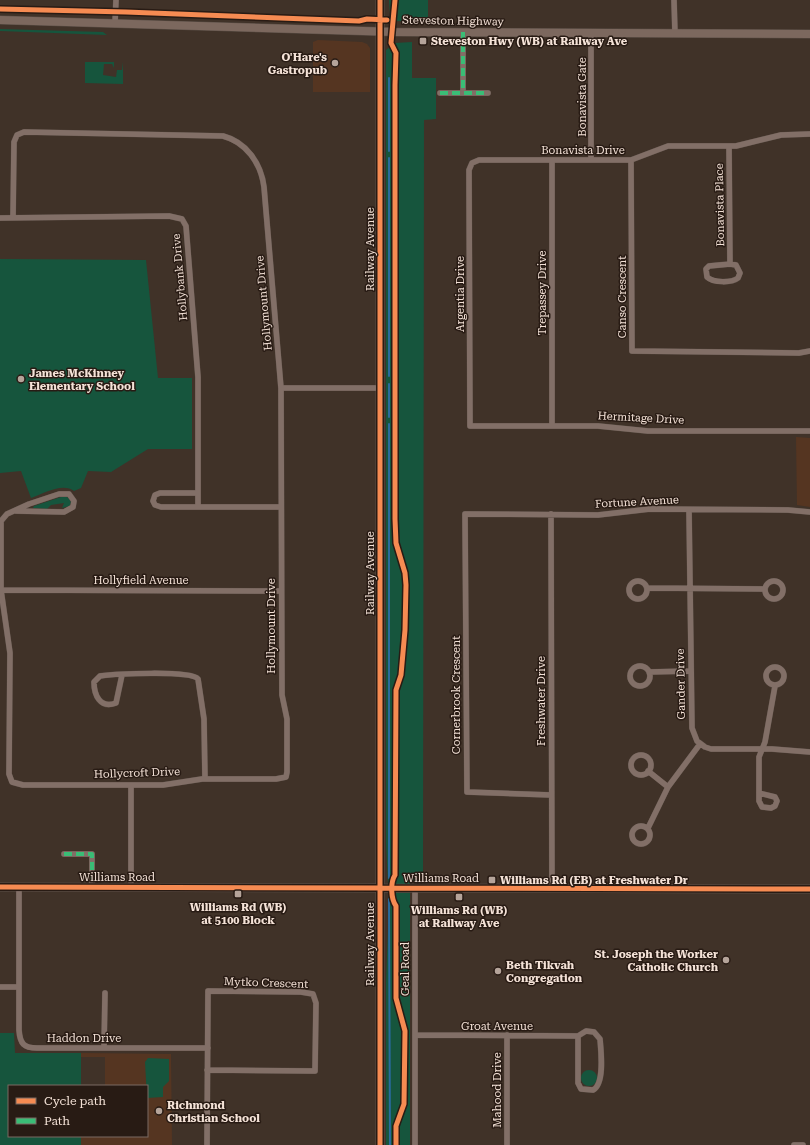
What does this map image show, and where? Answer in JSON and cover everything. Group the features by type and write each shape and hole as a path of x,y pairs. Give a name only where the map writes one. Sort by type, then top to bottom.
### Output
{"main road":[{"name":"Railway Avenue","path":"380,0 380,1145"},
{"name":"Steveston Highway","path":"0,20 380,31 591,34 810,34"},
{"name":"Williams Road","path":"0,887 810,889"}],"street":[{"path":"115,23 116,0"},
{"path":"674,0 674,34"},
{"path":"463,32 463,92"},
{"name":"Bonavista Gate","path":"591,34 591,160"},
{"path":"440,93 488,93"},
{"name":"Hollymount Drive","path":"13,218 14,146 16,134 28,132 209,135 230,138 241,144 257,164 263,179 281,388 280,508 282,695 287,719 286,777"},
{"name":"Bonavista Drive","path":"472,163 479,160 631,160 668,146 745,145 781,135 810,134"},
{"name":"Bonavista Place","path":"729,146 730,264"},
{"name":"Trepassey Drive","path":"552,160 552,425"},
{"name":"Canso Crescent","path":"631,160 632,352 799,354 810,351"},
{"name":"Argentia Drive","path":"470,426 469,170 472,163"},
{"name":"Hollybank Drive","path":"0,218 168,216 179,217 184,222 198,377 198,507"},
{"path":"730,264 736,265 740,270 740,275 736,280 713,280 707,277 706,269 709,266 730,264"},
{"path":"281,388 380,388"},
{"name":"Hermitage Drive","path":"470,426 598,426 656,431 810,431"},
{"path":"1,590 1,521 4,516 16,511 63,493 72,496 74,501 74,507 64,512 16,511"},
{"path":"198,493 160,493 156,495 153,501 155,505 161,507 280,508"},
{"name":"Fortune Avenue","path":"465,514 598,514 650,509 788,510 810,512"},
{"name":"Gander Drive","path":"689,510 692,733 700,744"},
{"name":"Cornerbrook Crescent","path":"465,514 467,792 551,795"},
{"name":"Freshwater Drive","path":"551,514 552,888"},
{"path":"647,588 765,588"},
{"name":"Hollyfield Avenue","path":"1,590 281,590"},
{"name":"Hollycroft Drive","path":"1,590 10,653 8,774 12,782 23,784 162,785 205,779 276,779 286,777"},
{"path":"649,672 691,671"},
{"path":"122,675 116,704 107,704 96,697 94,691 96,678 102,675 188,674 198,679 204,719 205,779"},
{"path":"759,793 759,757 771,713 775,686"},
{"path":"648,828 668,787 700,744 705,748 714,749 762,749 810,752"},
{"path":"648,771 668,787"},
{"path":"131,785 131,887"},
{"path":"64,854 92,854 92,888"},
{"name":"Haddon Drive","path":"19,887 19,1039 22,1045 28,1048 208,1048"},
{"name":"Geal Road","path":"415,888 415,1145"},
{"path":"0,987 19,987"},
{"name":"Mytko Crescent","path":"207,1070 316,1071 315,998 313,994 301,992 208,991 208,1048"},
{"path":"104,993 104,1048"},
{"name":"Groat Avenue","path":"415,1035 578,1036 589,1031 596,1033 600,1039 600,1083 593,1090 581,1089 578,1083 578,1036"},
{"name":"Mahood Drive","path":"507,1035 507,1145"},
{"path":"207,1145 208,1048"},
{"path":"794,1145 803,1145"}],"shaded area":[{"path":"318,40 362,42 367,44 370,48 370,92 313,92 313,42"},
{"path":"796,437 810,438 810,507 797,505"},
{"name":"Richmond Christian School","path":"81,1053 171,1054 172,1145 81,1145 81,1137 148,1137 148,1085 105,1085 105,1057 81,1057"}],"green space":[{"path":"389,0 428,0 428,22 395,21 390,14"},
{"path":"0,29 103,32 107,35 0,31"},
{"path":"412,42 412,78 436,78 436,119 424,120 423,880 410,881 410,1145 386,1145 386,982 389,903 386,844 386,50 395,43"},
{"path":"85,62 114,62 114,68 112,64 104,64 103,75 116,77 117,70 122,70 123,62 123,84 85,83"},
{"path":"0,259 146,260 158,378 192,378 192,449 148,449 111,472 88,471 81,488 74,491 58,488 31,498 21,471 0,473"},
{"path":"64,496 69,498 71,502 70,506 62,508 64,503 51,505 47,509 33,508 34,506"},
{"path":"0,1033 14,1033 15,1053 81,1053 81,1085 8,1085 8,1137 81,1137 81,1145 0,1145"},
{"path":"148,1058 169,1059 169,1081 163,1087 163,1097 148,1098 145,1062"},
{"path":"589,1070 595,1072 597,1078 595,1084 589,1086 583,1084 581,1078 583,1072"}],"waterway":[{"path":"389,78 389,151"},
{"path":"389,158 389,376"},
{"path":"389,384 389,417"},
{"path":"389,424 389,878"},
{"path":"389,899 390,1145"}],"marked path":[{"path":"463,32 463,92"},
{"path":"440,93 488,93"},
{"path":"64,854 92,854 92,888"}],"cycle path":[{"path":"380,0 380,1145"},
{"path":"395,0 391,43 396,53 395,519 396,543 405,573 406,585 405,630 401,675 396,690 395,875 392,886 393,899 396,906 396,998 405,1031 404,1104 396,1126 396,1145"},
{"path":"0,9 126,12 359,21 367,19 387,20"},
{"path":"0,887 810,889"}],"place":[{"name":"Steveston Hwy (WB) at Railway Ave","path":"423,41"},
{"name":"O'Hare's Gastropub","path":"335,63"},
{"name":"James McKinney Elementary School","path":"21,379"},
{"name":"Williams Rd (EB) at Freshwater Dr","path":"492,880"},
{"name":"Williams Rd (WB) at 5100 Block","path":"238,894"},
{"name":"Williams Rd (WB) at Railway Ave","path":"459,897"},
{"name":"St. Joseph the Worker Catholic Church","path":"726,960"},
{"name":"Beth Tikvah Congregation","path":"498,971"},
{"name":"Richmond Christian School","path":"159,1111"}]}
